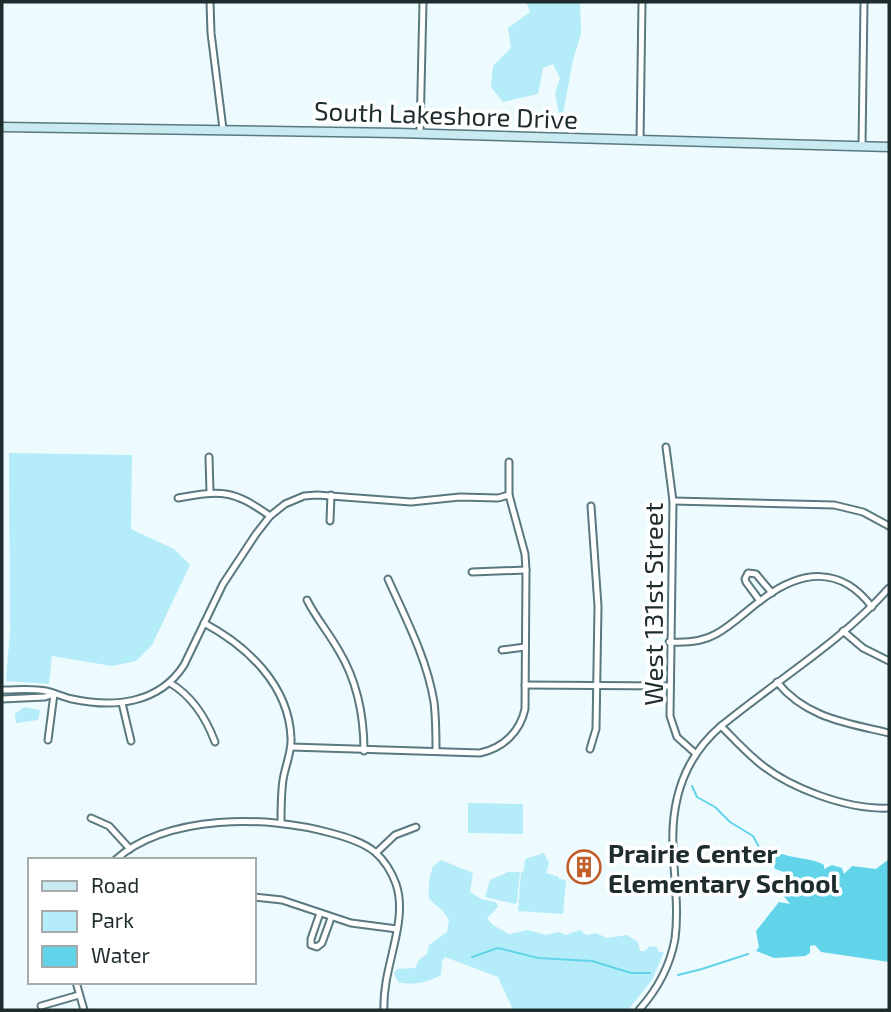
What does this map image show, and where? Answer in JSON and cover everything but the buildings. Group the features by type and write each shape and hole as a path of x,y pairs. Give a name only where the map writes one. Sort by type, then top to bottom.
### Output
{"street":[{"path":"210,2 211,33 223,129"},
{"path":"420,133 423,2"},
{"path":"640,140 642,2"},
{"path":"862,146 864,2"},
{"name":"South Lakeshore Drive","path":"2,127 420,133 889,147"},
{"name":"West 131st Street","path":"666,447 673,500 668,686 670,716 677,737 695,753"},
{"path":"209,457 209,492"},
{"path":"291,747 480,753 499,746 520,724 525,685 526,570 525,554 509,495 509,462"},
{"path":"178,498 209,492 239,496 271,516"},
{"path":"2,690 45,691 72,699 122,703 151,696 170,683 184,665 223,584 271,516 285,503 294,499 331,495 411,502 460,497 498,498 509,495"},
{"path":"330,521 331,495"},
{"path":"673,500 834,505 863,512 889,526"},
{"path":"590,749 596,729 597,573 591,506"},
{"path":"472,572 526,570"},
{"path":"760,601 746,582 748,573 756,574 772,593"},
{"path":"669,642 709,638 772,593 798,579 811,576 830,577 849,586 872,607"},
{"path":"388,579 414,638 430,687 435,711 436,751"},
{"path":"639,1010 655,990 669,962 676,921 673,848 675,813 684,774 695,753 703,741 843,631 872,607 889,588"},
{"path":"307,600 338,649 353,680 361,713 364,751"},
{"path":"204,622 232,639 256,661 271,680 287,715 291,747 283,779 281,823"},
{"path":"843,631 863,648 889,661"},
{"path":"502,650 525,647"},
{"path":"777,682 800,705 821,716 889,733"},
{"path":"170,683 198,709 210,727 215,742"},
{"path":"525,685 668,686"},
{"path":"2,699 45,697 54,694"},
{"path":"48,740 54,694"},
{"path":"122,703 131,741"},
{"path":"721,726 758,762 795,785 837,801 889,808"},
{"path":"91,818 109,827 130,849"},
{"path":"118,858 153,838 200,825 240,822 309,827 345,837 376,853 392,875 399,896 400,914 387,972 384,1010"},
{"path":"376,853 395,835 416,827"},
{"path":"675,886 711,884 727,888"},
{"path":"256,897 282,900 331,918 366,926 397,929"},
{"path":"320,914 311,939 312,945 317,947 322,943 331,918"},
{"path":"76,984 84,1010"},
{"path":"41,1006 79,995"}],"green space":[{"path":"526,2 580,2 581,34 573,60 561,124 555,93 560,78 553,64 543,68 538,94 503,102 491,87 493,66 511,48 508,28 530,12"},
{"path":"9,453 132,455 131,529 174,549 190,565 152,645 136,661 112,666 52,656 49,684 6,681 10,630"},
{"path":"24,707 40,710 38,720 16,723 15,714"},
{"path":"468,803 523,804 523,834 468,833"},
{"path":"544,853 549,863 546,873 566,880 563,914 518,911 521,872 524,871 525,859"},
{"path":"441,860 473,873 470,892 481,899 496,902 498,907 487,918 493,925 509,934 528,930 545,935 559,932 566,935 580,930 586,935 596,933 607,938 627,935 638,942 640,951 645,951 649,946 657,947 659,952 664,952 652,980 628,1010 513,1010 498,977 445,957 441,975 420,983 398,982 394,973 397,969 415,968 419,960 427,954 429,945 447,932 449,920 429,899 433,866"},
{"path":"508,872 520,872 517,902 515,904 485,897 490,880"}],"water":[{"path":"782,854 820,863 824,865 824,869 832,865 842,868 844,874 852,866 876,869 889,859 889,962 821,952 815,945 810,946 810,953 805,956 774,958 756,951 759,947 756,931 779,902 790,904 779,890 777,880 787,877 787,873 775,869 771,860"}],"waterway":[{"path":"692,786 697,797 753,836 764,856 771,860"},
{"path":"472,957 498,948 538,958 592,961 631,973 650,973"},
{"path":"678,975 748,954"}],"place":[{"name":"Prairie Center Elementary School","path":"584,867"}]}
